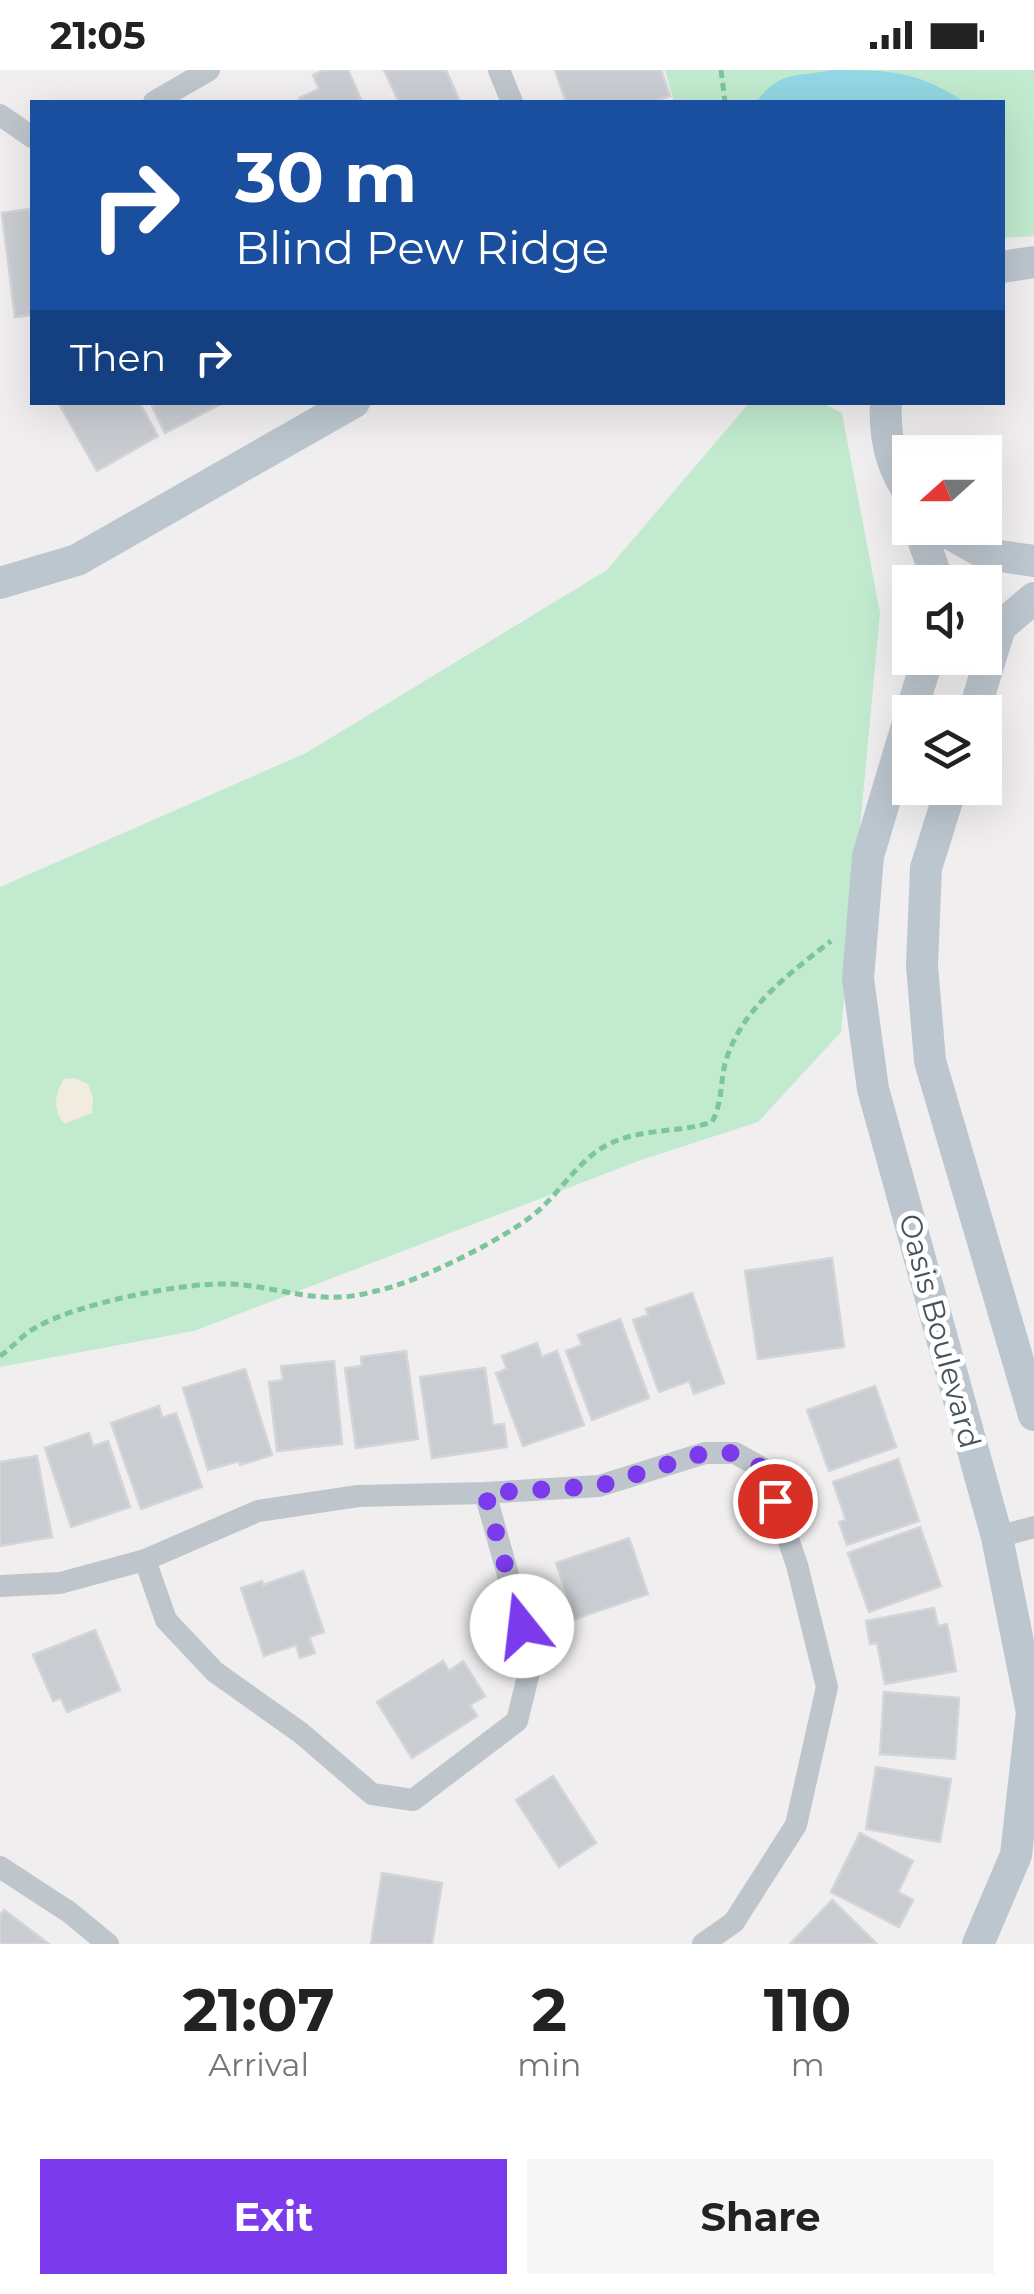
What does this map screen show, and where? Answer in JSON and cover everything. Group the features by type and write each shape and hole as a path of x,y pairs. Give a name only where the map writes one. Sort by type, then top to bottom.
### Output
{"main road":[{"path":"1005,267 1034,262"},
{"path":"0,583 77,560 349,405"},
{"path":"886,405 892,457"},
{"path":"970,545 986,554 1034,561"},
{"path":"979,695 1000,627 1034,598"},
{"name":"Oasis Boulevard","path":"892,775 868,856 858,979 873,1089 997,1537 1032,1712 1016,1855 978,1944"},
{"path":"946,805 926,868 922,966 930,1061 1034,1415"}],"street":[{"path":"157,100 209,70"},
{"path":"499,70 511,100"},
{"path":"0,115 30,136"},
{"path":"0,1586 60,1583 145,1560 258,1511 358,1496 599,1486 704,1453 735,1453 764,1469 798,1565 827,1687 796,1826 734,1922 703,1944"},
{"path":"145,1560 166,1620 215,1672 301,1733 372,1794 413,1800 517,1722 532,1660 485,1493"},
{"path":"997,1537 1034,1527"},
{"path":"0,1867 69,1912 108,1944"}],"path":[{"path":"720,70 725,100"},
{"path":"0,1356 45,1323 112,1300 224,1284 337,1298 380,1291 463,1256 518,1228 606,1145 631,1135 712,1122 736,1033 780,982 830,942"}],"green space":[{"path":"665,70 1034,70 1034,236 1005,238 1005,100 673,100"},
{"path":"747,405 826,405 842,413 880,613 841,1032 758,1122 641,1160 194,1331 0,1367 0,887 306,753 607,570"}],"sand":[{"path":"75,1078 88,1084 93,1097 92,1113 64,1124 57,1108 58,1090 64,1079"}],"water":[{"path":"831,70 901,74 932,84 961,100 758,100 773,85 797,75"}],"building":[{"path":"324,70 348,70 361,100 300,100 319,89 313,75"},
{"path":"384,70 446,70 459,100 398,100"},
{"path":"555,70 661,70 670,96 657,100 565,100"},
{"path":"30,209 30,315 15,317 2,213"},
{"path":"60,405 141,405 158,436 97,471"},
{"path":"151,405 219,405 165,433"},
{"path":"832,1258 844,1347 758,1359 745,1271"},
{"path":"692,1293 724,1383 694,1394 689,1381 659,1392 633,1320 648,1315 646,1309"},
{"path":"620,1319 649,1398 592,1420 566,1351 582,1345 578,1335"},
{"path":"537,1343 542,1357 557,1351 584,1425 523,1446 496,1373 507,1369 502,1356"},
{"path":"406,1351 418,1439 356,1448 345,1368 362,1366 361,1357"},
{"path":"334,1361 342,1444 277,1451 269,1382 283,1380 281,1366"},
{"path":"485,1368 493,1425 504,1424 507,1447 432,1458 420,1377"},
{"path":"245,1369 272,1455 208,1470 183,1388"},
{"path":"875,1386 896,1447 829,1471 807,1410"},
{"path":"159,1406 162,1418 176,1413 202,1487 141,1509 111,1423"},
{"path":"89,1433 93,1446 108,1441 130,1507 71,1527 45,1448"},
{"path":"37,1456 52,1537 0,1546 0,1462"},
{"path":"898,1459 919,1521 847,1545 839,1522 846,1520 833,1482"},
{"path":"920,1527 941,1586 869,1612 848,1553"},
{"path":"629,1538 648,1594 575,1619 556,1563"},
{"path":"303,1571 324,1632 309,1637 315,1653 300,1658 296,1645 264,1656 241,1588"},
{"path":"934,1608 938,1626 947,1624 956,1671 885,1684 877,1643 870,1644 866,1621"},
{"path":"95,1630 120,1690 67,1712 61,1698 53,1701 33,1655"},
{"path":"443,1661 449,1671 463,1661 485,1696 470,1705 477,1716 412,1758 377,1702"},
{"path":"884,1692 959,1698 955,1759 880,1754"},
{"path":"876,1767 951,1779 940,1842 866,1829"},
{"path":"553,1776 596,1843 559,1867 516,1800"},
{"path":"860,1833 913,1861 898,1892 913,1900 899,1927 831,1892"},
{"path":"382,1873 442,1883 432,1944 371,1944"},
{"path":"832,1900 877,1944 790,1944"},
{"path":"4,1910 49,1944 0,1944 0,1915"}],"route":[{"path":"522,1626 485,1493 599,1486 704,1453 735,1453 764,1469 775,1501"}]}
